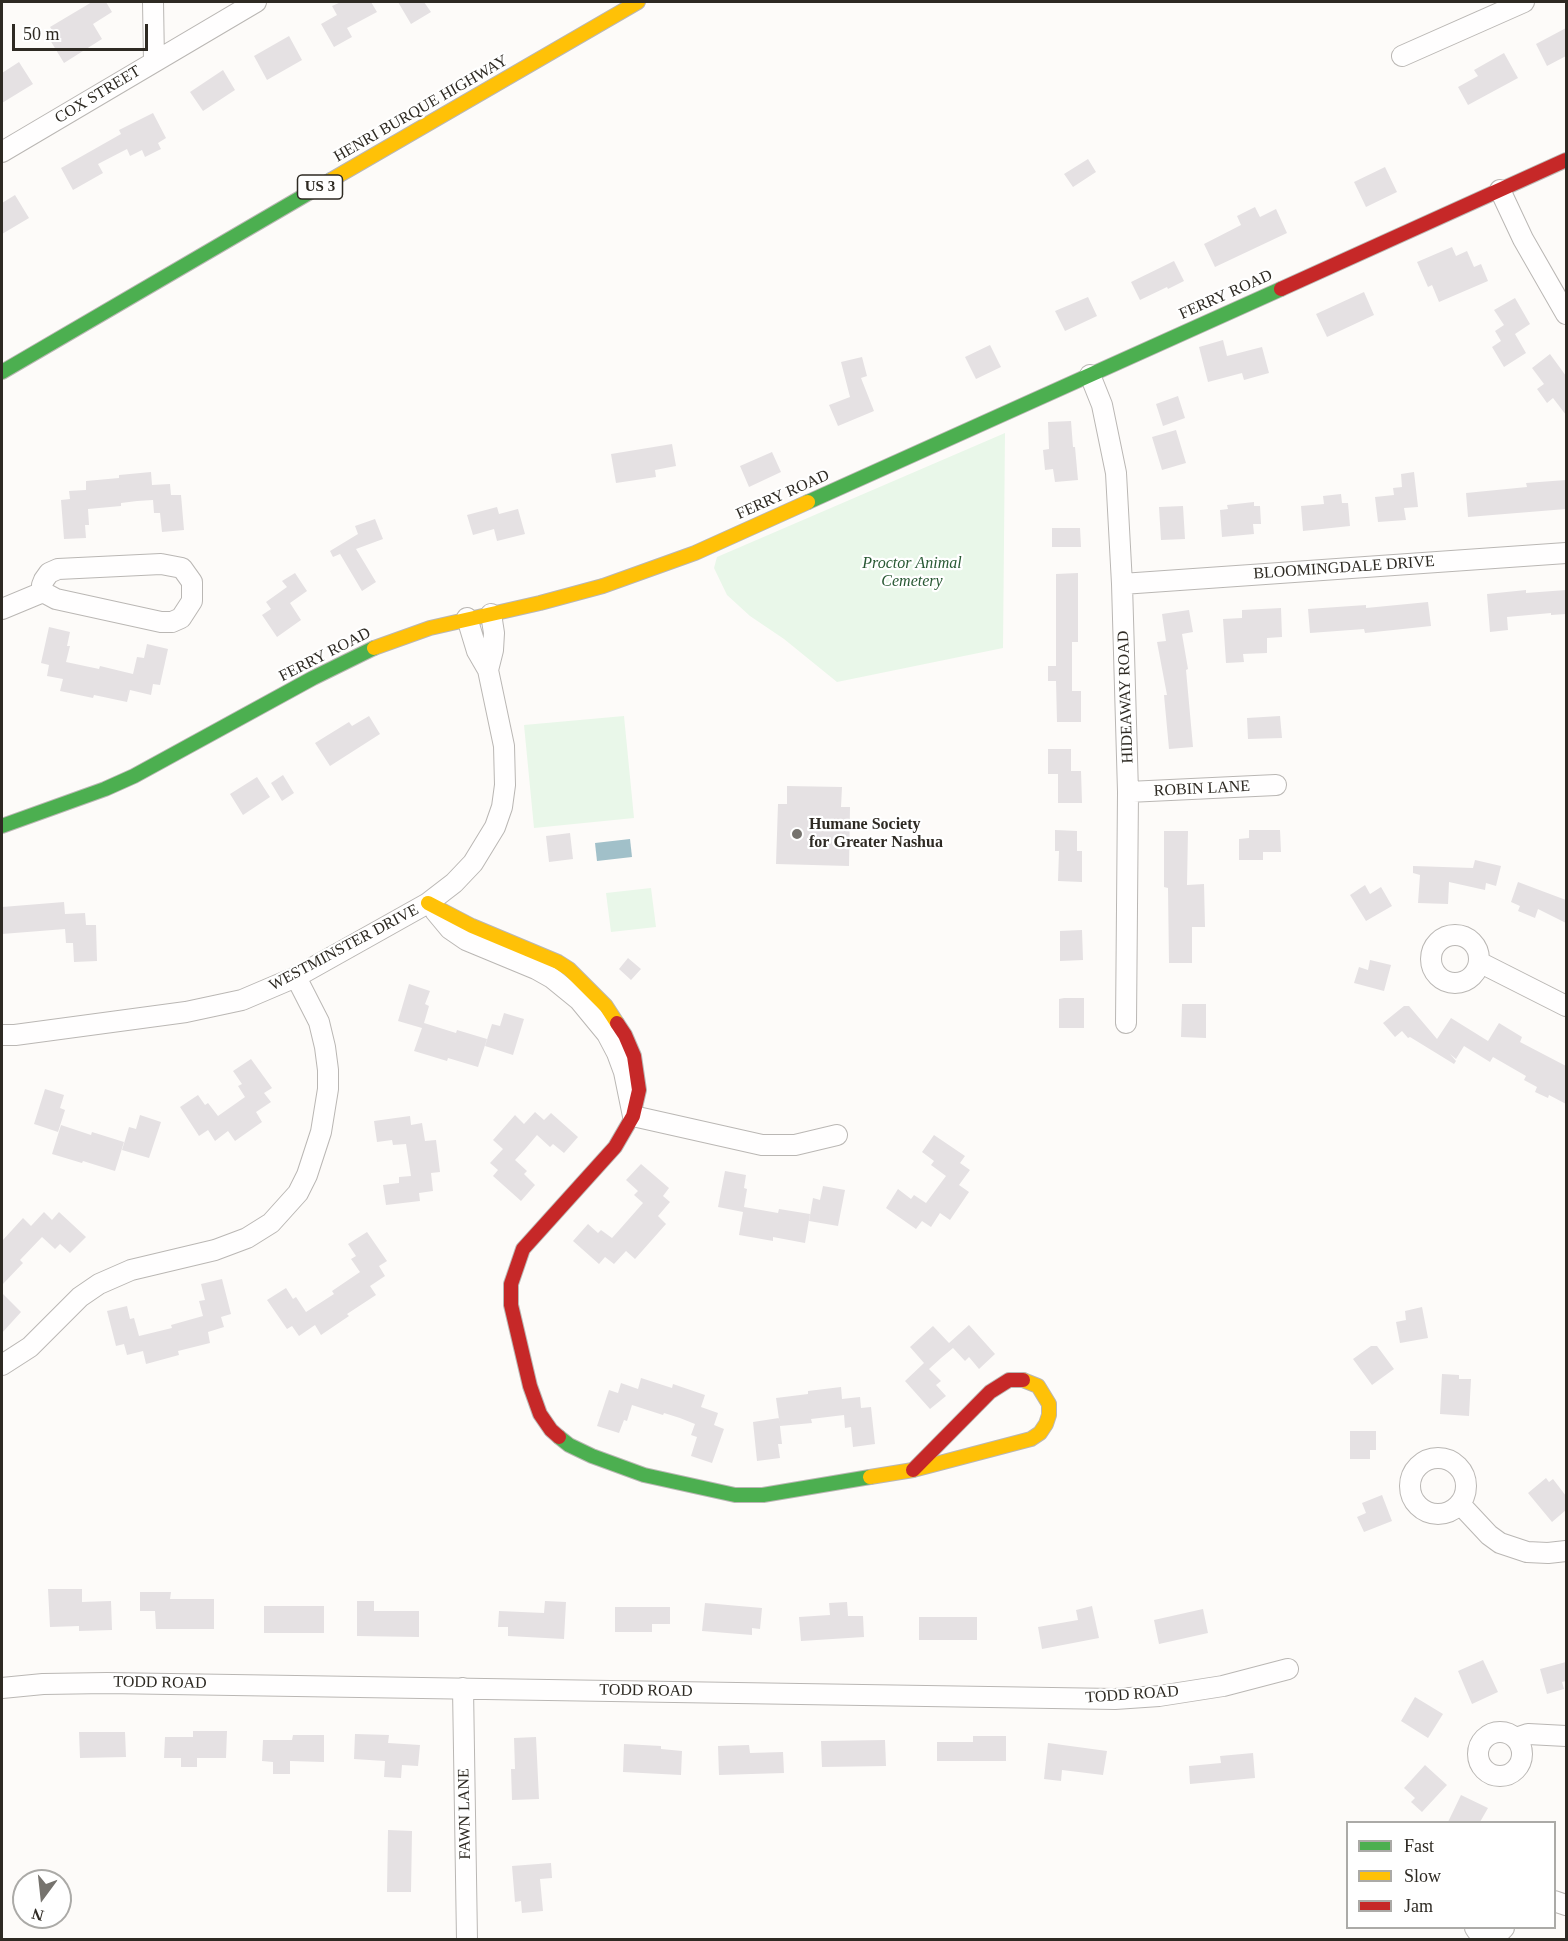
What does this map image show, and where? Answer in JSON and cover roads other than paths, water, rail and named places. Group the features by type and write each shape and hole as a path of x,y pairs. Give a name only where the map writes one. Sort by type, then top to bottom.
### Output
{"street":[{"path":"153,2 154,61"},
{"name":"COX STREET","path":"2,152 256,2"},
{"name":"HENRI BURQUE HIGHWAY","path":"2,372 638,2"},
{"path":"1402,56 1524,2"},
{"name":"FERRY ROAD","path":"2,826 105,789 134,776 313,678 377,647 430,628 467,618 540,603 603,586 695,553 1566,160"},
{"path":"1500,190 1523,239 1566,314"},
{"name":"HIDEAWAY ROAD","path":"1090,375 1101,405 1116,473 1122,584 1128,792 1126,1023"},
{"name":"BLOOMINGDALE DRIVE","path":"1122,584 1566,553"},
{"path":"161,564 182,568 192,582 193,592 188,610 181,618 172,622 161,622 56,599 43,592 44,580 49,573 58,569 161,564"},
{"path":"2,609 43,592"},
{"name":"WESTMINSTER DRIVE","path":"488,670 494,633 491,614"},
{"name":"WESTMINSTER DRIVE","path":"2,1035 186,1012 242,1000 296,977 428,903 454,884 473,863 495,827 502,807 506,767 504,746 488,670 477,651 467,618"},
{"name":"ROBIN LANE","path":"1128,792 1276,785"},
{"path":"428,903 450,929 466,940 536,969 552,978 579,1000 607,1034 617,1053 628,1089 633,1116 615,1147 523,1249 511,1284 511,1305 530,1386 540,1414 551,1430 569,1445 591,1456 644,1475 711,1491 735,1495 763,1495 913,1470 1031,1439 1040,1433 1046,1424 1049,1404 1045,1395 1038,1386 1029,1381 1009,1380 1000,1384 913,1470"},
{"path":"1479,962 1566,1006"},
{"path":"2,1365 30,1347 80,1298 99,1284 131,1270 215,1250 247,1239 271,1223 292,1200 307,1175 316,1152 328,1089 325,1047 319,1022 296,977"},
{"path":"633,1116 762,1145 795,1145 837,1135"},
{"path":"1460,1504 1489,1535 1500,1543 1527,1552 1566,1551"},
{"name":"TODD ROAD","path":"2,1688 43,1684 107,1683 1115,1700 1160,1696 1223,1686 1288,1669"},
{"name":"FAWN LANE","path":"463,1688 467,1940"},
{"path":"1516,1738 1528,1734 1566,1736"},
{"path":"1476,1929 1487,1936 1499,1933 1503,1929"}],"water":[{"path":"630,839 632,857 597,861 595,843"}],"place":[{"name":"Humane Society for Greater Nashua","path":"797,834"}],"park label":[{"name":"Proctor Animal Cemetery","path":"912,573"}]}
